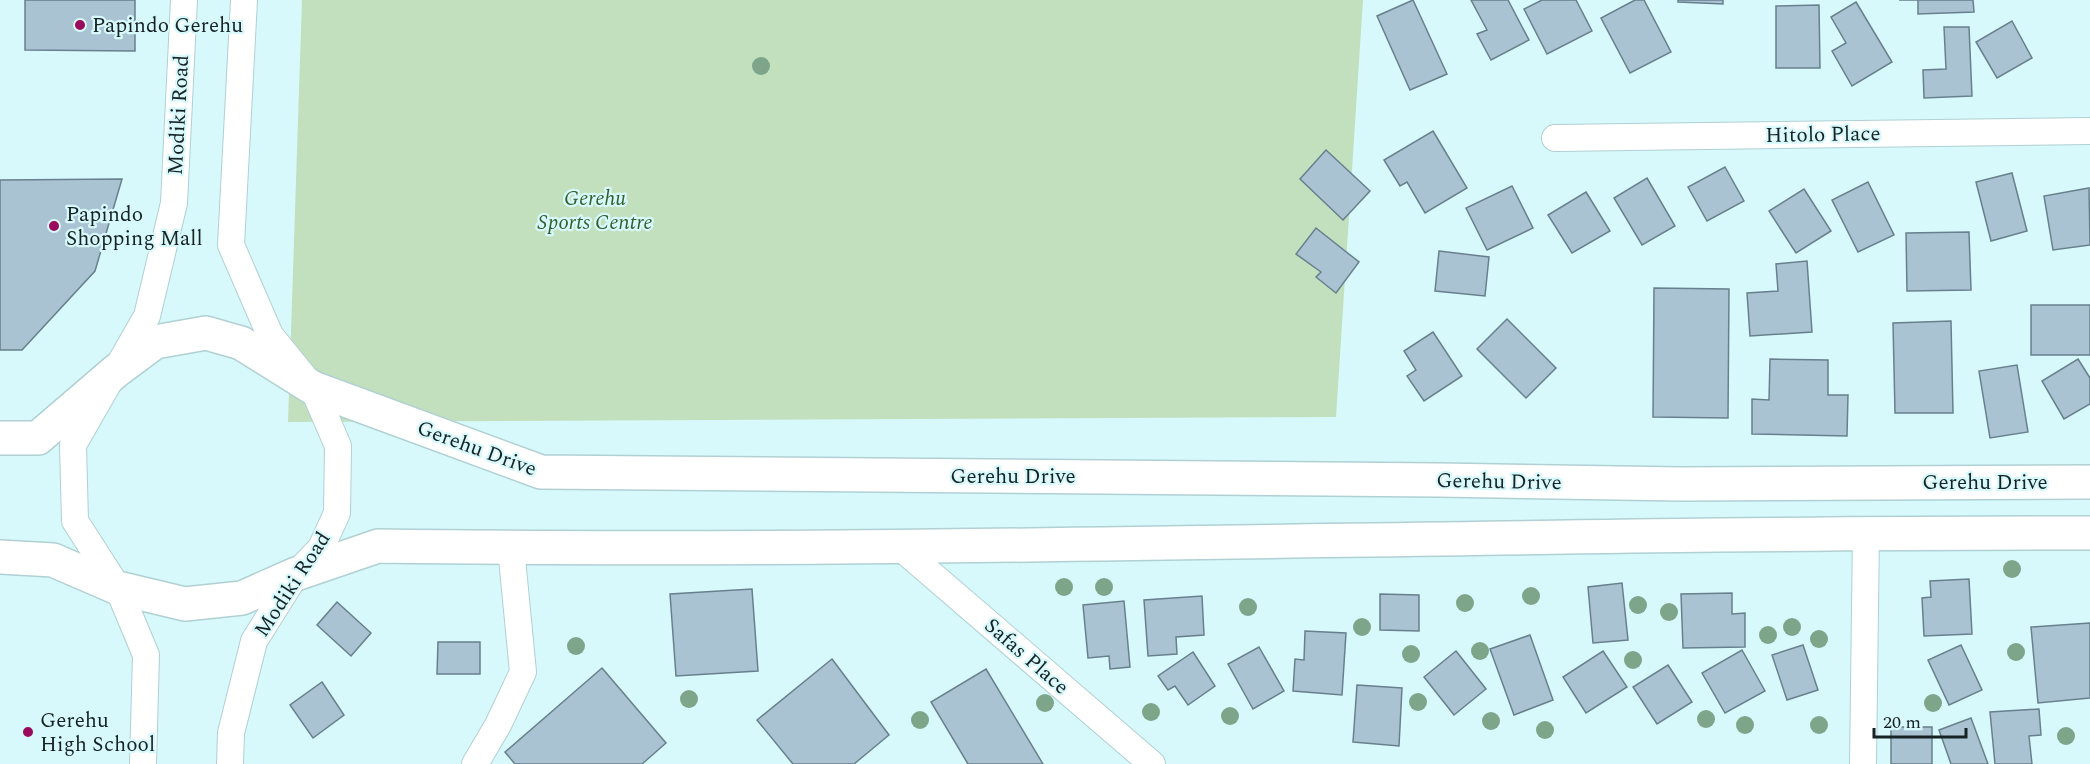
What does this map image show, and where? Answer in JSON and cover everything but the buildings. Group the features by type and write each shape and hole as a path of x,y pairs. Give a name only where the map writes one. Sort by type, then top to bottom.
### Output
{"street":[{"name":"Modiki Road","path":"143,764 146,655 118,588 75,521 73,445 147,316 174,203 184,0"},
{"name":"Modiki Road","path":"230,764 231,733 254,641 296,574 321,548 337,513 338,446 314,388 270,335 231,245 244,0"},
{"name":"Hitolo Place","path":"1555,138 2090,131"},
{"name":"Gerehu Drive","path":"0,438 38,438 116,371 155,342 206,333 241,343 314,388 541,472 1426,479 1681,484 2090,482"},
{"path":"0,557 54,560 118,588 185,604 242,598 296,574 378,546 901,548 1866,533 2090,533"},
{"path":"1863,764 1866,533"},
{"path":"475,764 498,725 524,672 511,548"},
{"name":"Safas Place","path":"901,548 1152,764"}],"green space":[{"name":"Gerehu Sports Centre","path":"302,0 1363,0 1336,417 288,422"}],"place":[{"name":"Papindo Gerehu","path":"80,25"},
{"name":"Papindo Shopping Mall","path":"54,226"},
{"name":"Gerehu High School","path":"28,732"}]}
